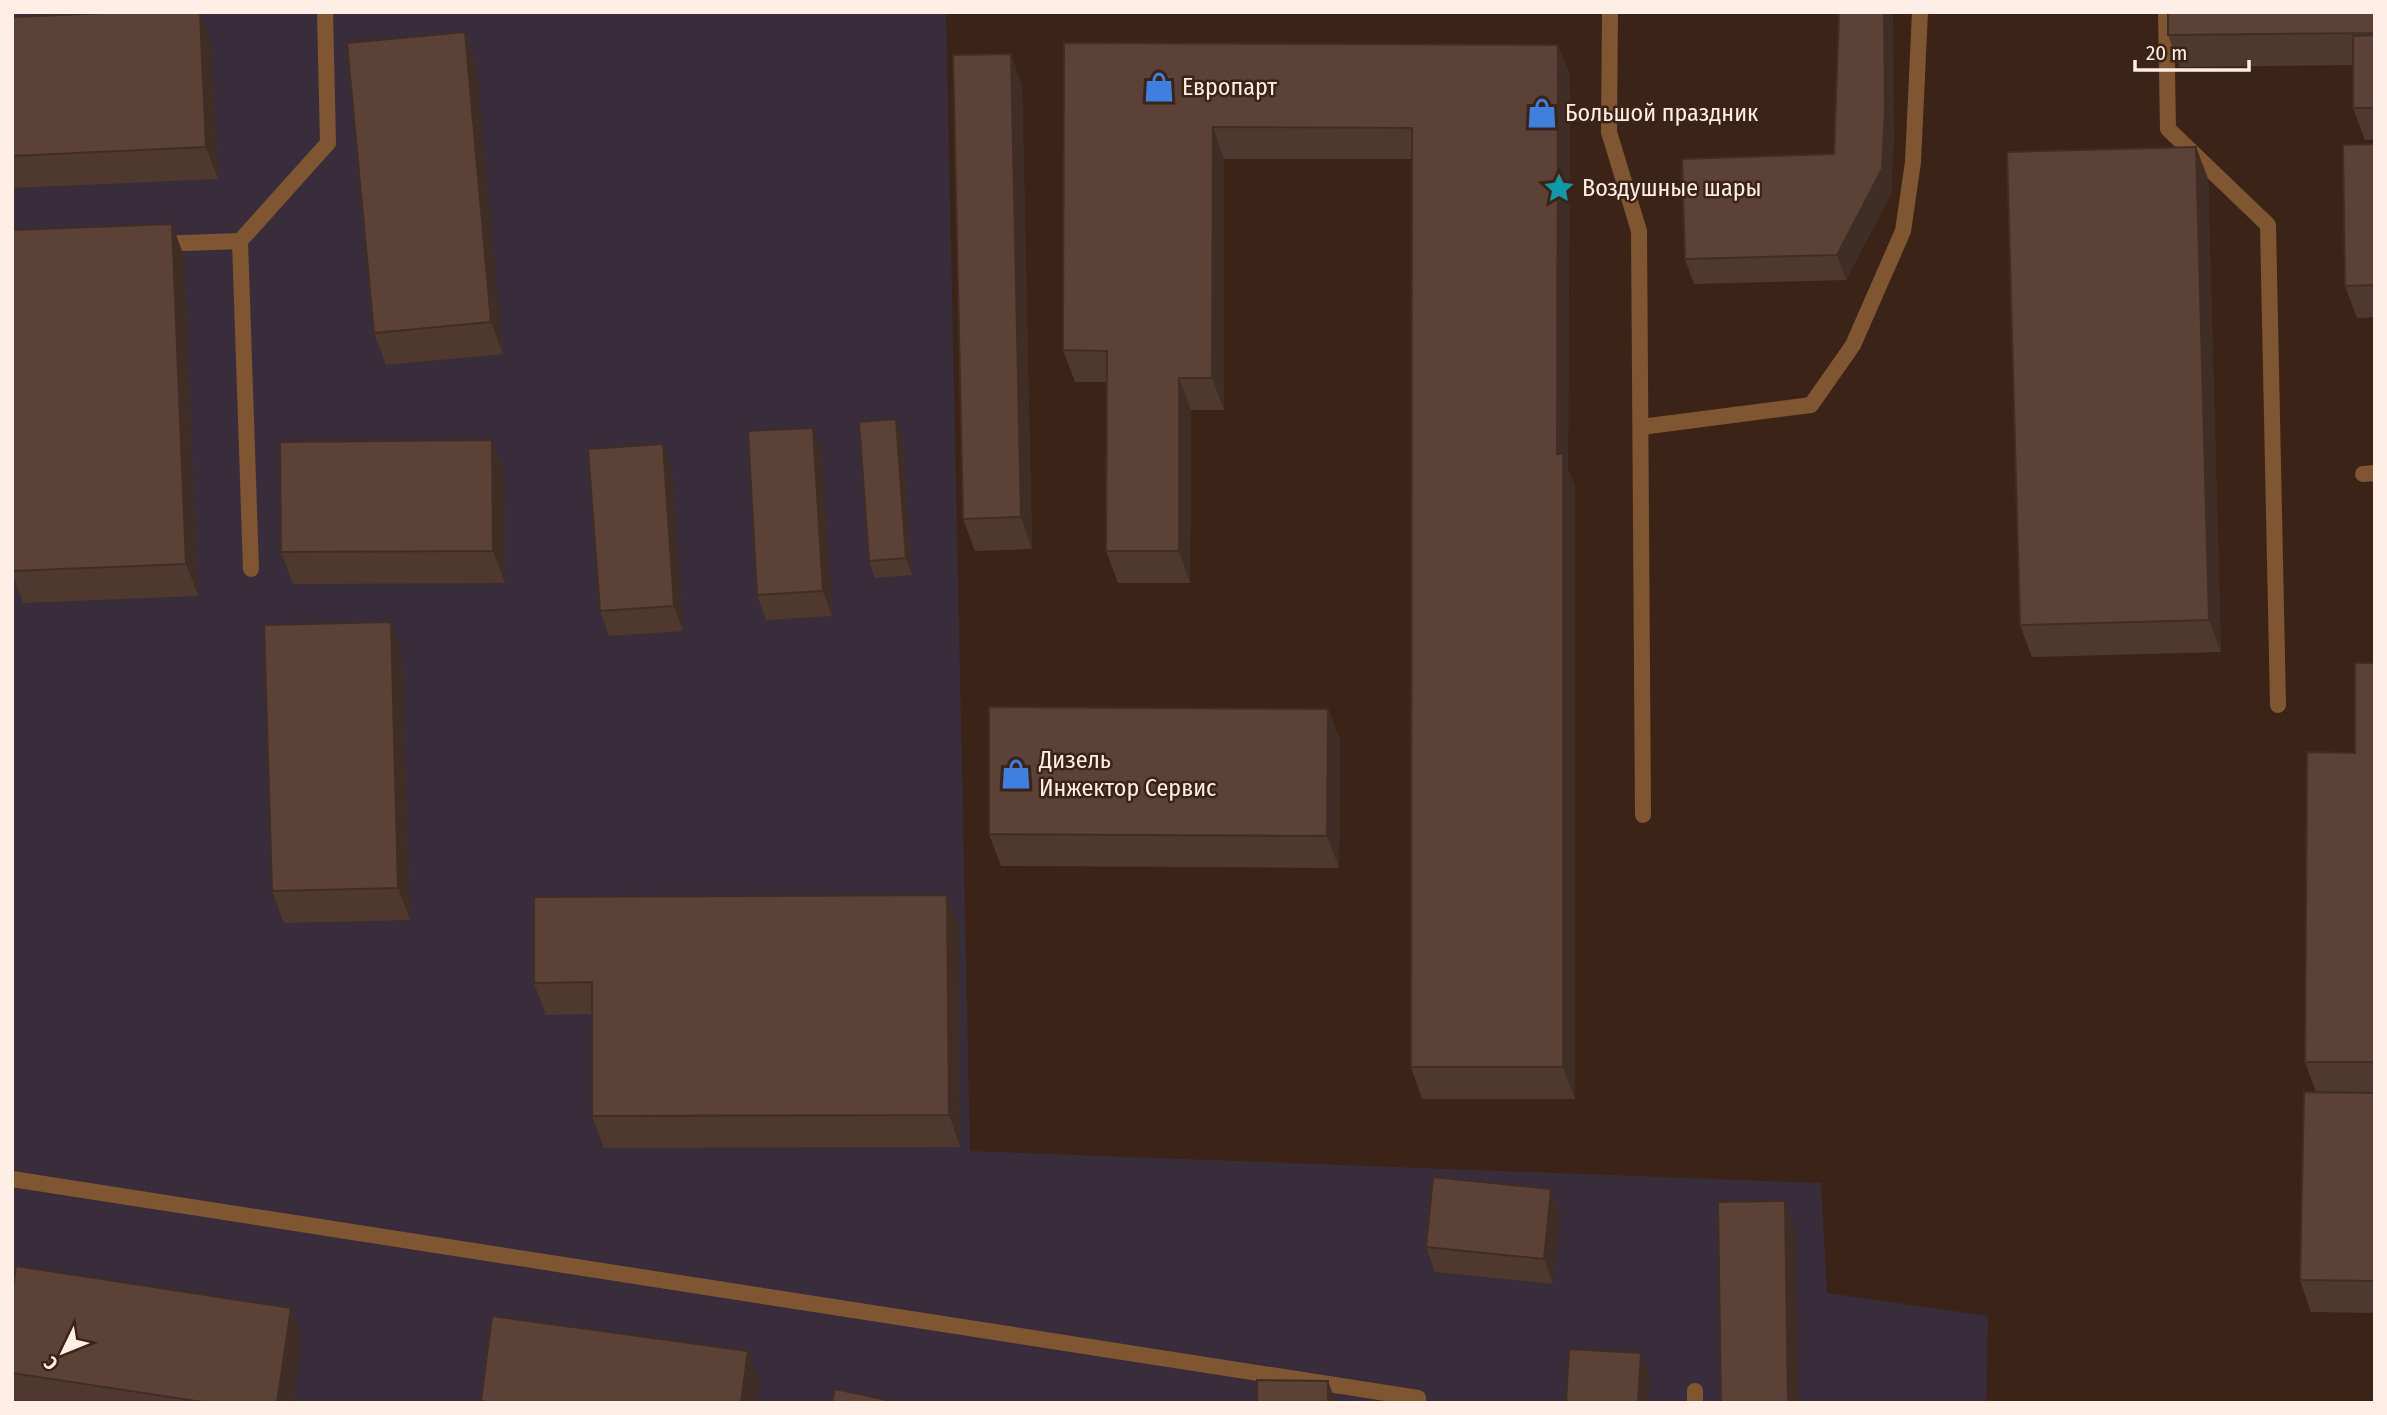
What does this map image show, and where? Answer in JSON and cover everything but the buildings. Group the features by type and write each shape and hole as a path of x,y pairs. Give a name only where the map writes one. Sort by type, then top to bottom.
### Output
{"lane":[{"path":"251,569 240,241 328,143 325,12"},
{"path":"1610,12 1609,132 1639,231 1643,815"},
{"path":"1641,427 1811,405 1853,345 1903,231 1913,162 1920,12"},
{"path":"2166,12 2168,129 2268,225 2278,705"},
{"path":"146,245 240,241"},
{"path":"12,1179 1418,1398 1418,1403"}],"shaded area":[{"path":"12,12 946,12 970,1151 1821,1183 1827,1293 1988,1316 1986,1403 12,1403"}],"place":[{"name":"Европарт","path":"1159,87"},
{"name":"Большой праздник","path":"1542,113"},
{"name":"Воздушные шары","path":"1559,188"},
{"name":"Дизель Инжектор Сервис","path":"1016,774"}]}
